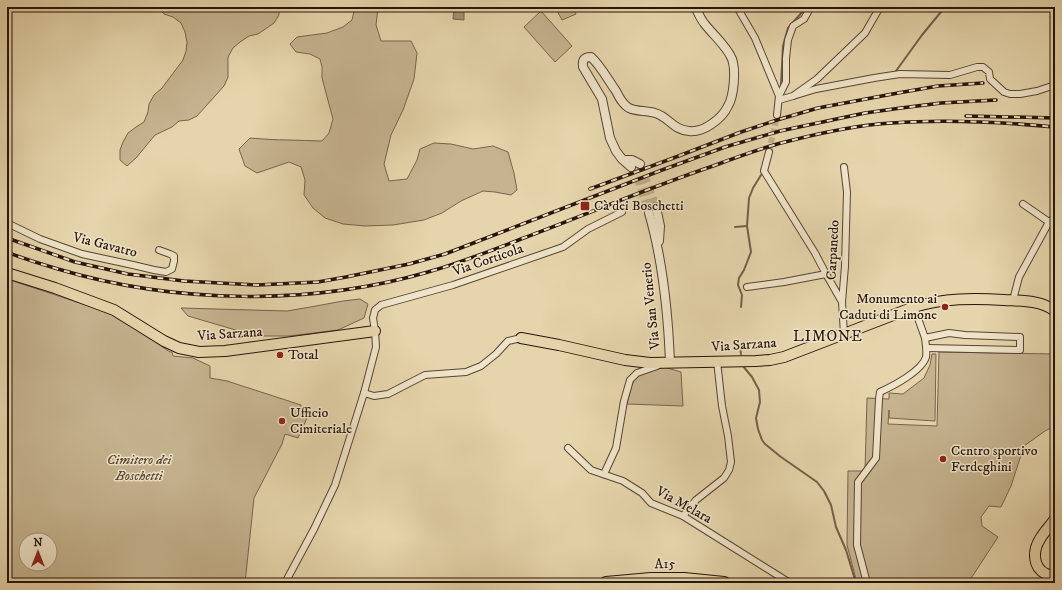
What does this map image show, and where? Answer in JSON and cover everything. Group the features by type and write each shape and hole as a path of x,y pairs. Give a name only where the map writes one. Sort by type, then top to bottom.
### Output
{"highway":[{"name":"A15","path":"606,583 651,579 684,579 724,583"}],"main road":[{"name":"Via Sarzana","path":"7,274 75,295 114,310 164,341 179,348 199,352 225,351 375,330"},
{"name":"Via Sarzana","path":"521,338 560,345 625,360 650,363 756,361 784,357 914,307 933,302 956,299 1014,300 1038,303 1055,311"},
{"path":"1055,519 1039,540 1035,550 1034,561 1045,573 1055,576"}],"street":[{"path":"631,167 616,151 610,138 602,99 583,67 583,59 586,57 591,57 595,60 621,100 628,107 635,110 656,113 664,117 675,127 683,130 690,132 703,129 717,119 729,106 732,89 733,66 729,54 703,22 695,7"},
{"path":"737,7 755,38 779,98"},
{"path":"777,115 779,98 786,82 786,58 788,40 792,26 804,18 809,7"},
{"path":"793,96 817,79 865,33 880,7"},
{"path":"779,98 874,78 900,74 950,75 977,67 983,67 989,72 990,79 1004,92 1010,94 1037,91 1055,85"},
{"path":"769,152 764,171 815,253 842,302"},
{"path":"624,160 632,160 640,164"},
{"name":"Carpanedo","path":"844,167 847,192 845,266 842,302 844,334"},
{"path":"1023,204 1055,227"},
{"name":"Via San Venerio","path":"653,210 664,288 670,362"},
{"name":"Via Corticola","path":"375,330 375,310 381,305 453,285 563,247 588,229 622,212"},
{"path":"1014,300 1019,277 1049,222 1055,217"},
{"name":"Via Gavatro","path":"7,223 40,239 82,254 166,272 172,268 174,256 159,250"},
{"path":"747,286 784,282 826,274"},
{"path":"867,583 857,545 858,482 876,458 880,392 915,371 922,365 925,359 927,348 926,338 914,307"},
{"path":"286,583 335,485 364,393 376,347 375,330"},
{"path":"926,338 949,333 1020,337 1020,350 927,348"},
{"path":"364,393 374,396 388,394 425,375 466,372 481,366 496,354 508,341 521,338"},
{"path":"683,516 696,500 724,478 729,470 731,462 722,406 717,361"},
{"path":"604,474 616,448 624,401 630,380 637,373 670,362"},
{"name":"Via Melara","path":"568,448 591,470 623,481 642,493 651,503 683,516 790,583"}],"green space":[{"path":"158,7 279,7 279,15 274,23 258,34 249,36 233,48 228,57 228,77 224,86 197,116 189,120 179,121 172,127 155,135 136,158 127,166 120,160 120,150 123,142 128,133 144,122 149,104 154,95 162,88 183,60 186,51 187,42 181,23 173,17 164,14"},
{"path":"355,7 378,7 376,25 381,41 411,41 417,53 414,79 403,110 391,135 384,164 389,181 407,179 417,160 420,149 434,143 451,144 473,149 493,146 508,152 517,190 511,195 483,191 461,201 442,213 424,220 393,225 365,226 343,224 325,218 313,208 304,195 305,180 301,167 289,162 257,173 245,166 239,149 250,138 322,141 329,133 333,119 322,78 320,59 310,54 296,52 290,44 297,37 327,33 343,27 352,20"},
{"path":"555,7 573,7 576,14 562,20"},
{"path":"541,11 572,46 555,62 524,27"},
{"name":"Cimitero dei Boschetti","path":"7,279 110,313 172,352 173,356 193,358 210,366 210,378 227,381 301,405 300,414 307,418 298,438 285,434 282,444 254,498 245,583 7,583"},
{"path":"360,299 368,304 364,318 338,330 289,336 256,336 188,316 181,308 287,311"},
{"name":"Centro sportivo Ferdeghini","path":"939,352 1055,354 1055,426 1045,431 1024,446 1011,486 1001,507 989,506 981,517 982,526 998,537 968,583 857,583 847,545 848,471 865,471 867,398 889,399 889,393 903,394 924,378 930,365 932,354 936,354 935,421 889,418 889,410 888,424 937,426"},
{"path":"664,367 681,372 683,406 627,404 632,385 637,375"}],"shaded area":[{"path":"454,7 464,7 464,20 453,19"}],"waterway":[{"path":"781,85 783,46 788,28 804,10 804,7"},
{"path":"896,71 922,35 945,7"},
{"path":"741,307 742,295 738,285 739,278 751,252 747,226 749,198 761,175"},
{"path":"735,227 747,226"},
{"path":"740,346 741,354"},
{"path":"743,366 752,377 759,390 760,402 756,418 762,440 781,457 817,482 824,491 831,505 836,527 846,550 856,583"}],"tunnel":[{"path":"769,152 777,115"},
{"path":"640,164 656,207"},
{"path":"631,167 639,182 649,213"}],"railway":[{"path":"591,188 590,189 741,132 818,108 938,86 983,83"},
{"path":"7,238 75,262 128,274 184,281 257,285 318,282 409,264 445,254 662,170 725,147 780,131 865,113 941,103 996,100"},
{"path":"966,116 1055,118"},
{"path":"7,252 58,269 103,281 149,289 196,294 243,296 290,295 337,291 383,283 452,265 665,183 776,144 838,130 879,124 933,121 1055,127"}],"place":[{"name":"Cà dei Boschetti","path":"585,206"},
{"name":"Monumento ai Caduti di Limone","path":"945,307"},
{"name":"Total","path":"280,355"},
{"name":"Ufficio Cimiteriale","path":"282,421"},
{"name":"Centro sportivo Ferdeghini","path":"943,459"}],"district":[{"name":"LIMONE","path":"828,336"}]}
